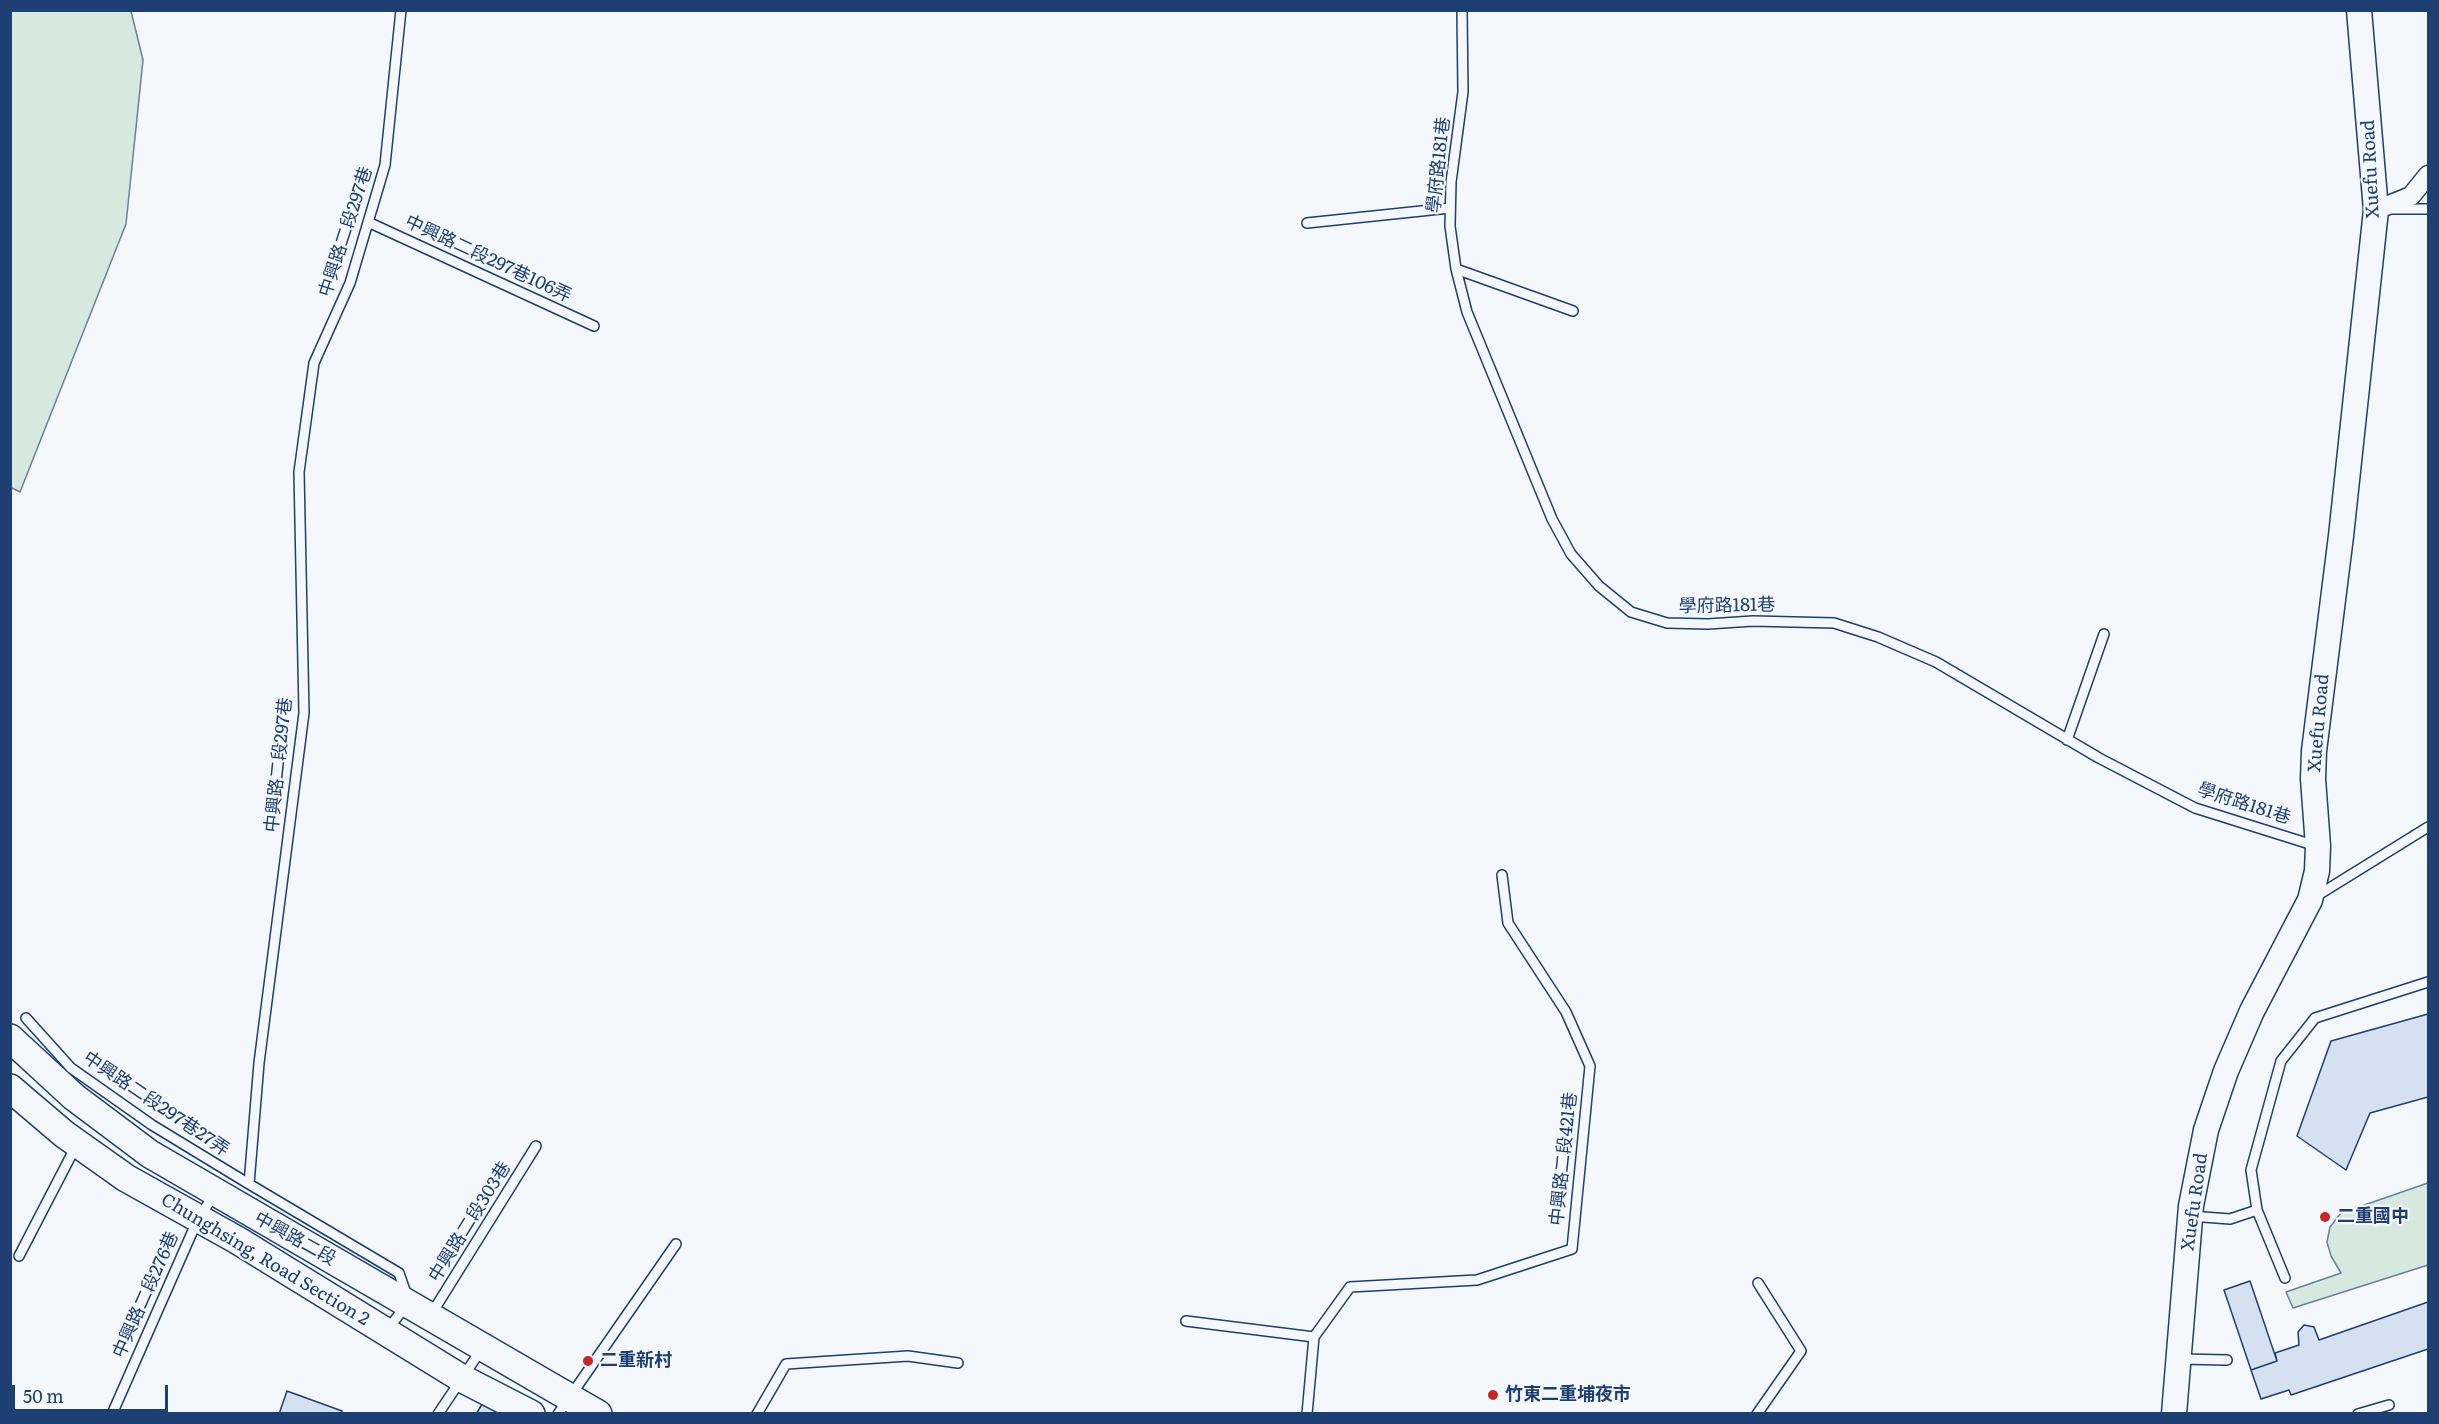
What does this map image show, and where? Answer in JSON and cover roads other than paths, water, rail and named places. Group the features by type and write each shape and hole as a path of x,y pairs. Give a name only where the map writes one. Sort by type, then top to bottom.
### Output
{"main road":[{"name":"中興路二段","path":"18,1028 74,1097 150,1154 419,1309 483,1348 563,1405 598,1413"},
{"name":"Chunghsing, Road Section 2","path":"10,1088 77,1144 126,1178 461,1378 531,1413"}],"street":[{"name":"Xuefu Road","path":"2174,1413 2190,1216 2206,1130 2226,1071 2252,1011 2310,900 2317,871 2314,751 2343,525 2376,210 2359,10"},
{"path":"2376,210 2411,196 2428,175"}],"lane":[{"name":"中興路二段297巷","path":"249,1184 259,1063 304,713 299,471 314,363 350,283 385,165 401,10"},
{"name":"學府路181巷","path":"1462,10 1463,92 1459,136 1451,182 1450,208 1456,269 1467,312 1552,519 1571,554 1599,586 1631,612 1667,623 1708,624 1753,621 1834,623 1878,637 1936,662 1992,693 2067,740 2196,808 2318,846"},
{"path":"1308,223 1450,208"},
{"path":"2376,210 2428,209"},
{"name":"中興路二段297巷106弄","path":"368,222 594,326"},
{"path":"1456,269 1573,311"},
{"path":"2067,740 2104,634"},
{"path":"2310,900 2428,827"},
{"name":"中興路二段421巷","path":"1314,1337 1350,1287 1477,1280 1572,1249 1590,1066 1566,1012 1508,923 1502,874"},
{"path":"2285,1278 2257,1210 2251,1170 2281,1061 2315,1018 2428,982"},
{"name":"中興路二段297巷27弄","path":"18,1028 152,1125 249,1184"},
{"path":"19,1256 77,1144"},
{"name":"中興路二段303巷","path":"419,1309 537,1146"},
{"path":"249,1184 399,1273 419,1309 386,1332"},
{"name":"中興路二段276巷","path":"112,1413 198,1219 216,1193"},
{"path":"2190,1216 2230,1219 2257,1210"},
{"path":"563,1405 676,1244"},
{"path":"1757,1413 1801,1351 1758,1283"},
{"path":"1186,1321 1314,1337 1308,1413"},
{"path":"438,1413 483,1348"},
{"path":"757,1413 786,1364 908,1356 958,1363"},
{"path":"2178,1359 2227,1360"},
{"path":"2358,1413 2389,1406"}],"place":[{"name":"二重國中","path":"2325,1217"},
{"name":"二重新村","path":"588,1361"},
{"name":"竹東二重埔夜市","path":"1493,1395"}]}
